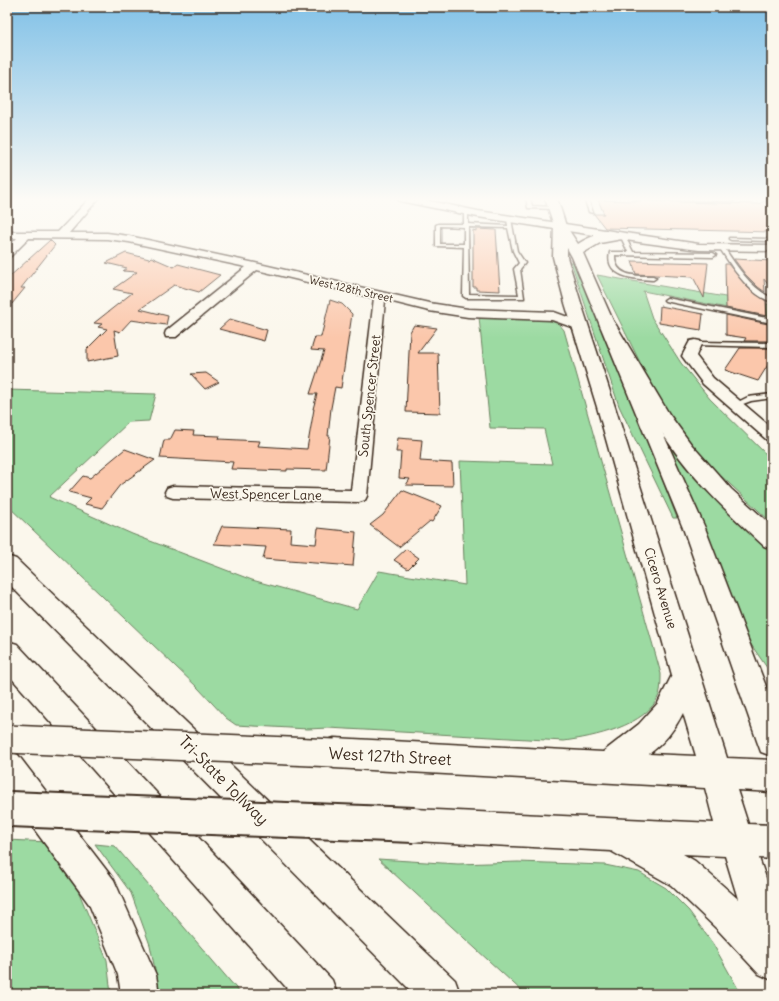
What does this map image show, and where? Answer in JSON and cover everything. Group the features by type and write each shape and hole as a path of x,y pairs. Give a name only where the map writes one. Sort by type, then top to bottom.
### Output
{"main road":[{"name":"Cicero Avenue","path":"560,245 560,257 573,303 717,772 736,840 772,948"},
{"name":"Cicero Avenue","path":"572,245 608,325 694,528 772,741"},
{"path":"576,252 584,245"},
{"path":"608,325 661,417 684,449 723,495 772,540"},
{"name":"Tri-State Tollway","path":"7,566 441,994"},
{"path":"7,653 318,994"},
{"path":"747,673 772,694"},
{"path":"608,767 650,736 668,713 687,675"},
{"name":"West 127th Street","path":"7,739 334,753 772,776"},
{"path":"7,766 102,892 137,975 140,994"},
{"path":"8,809 414,825 772,842"},
{"path":"612,834 683,873 731,917 772,961"}],"street":[{"path":"7,254 16,245"},
{"name":"West 128th Street","path":"156,245 255,266 429,307 468,313 554,316 580,326"},
{"path":"672,245 710,251 721,247 772,248"},
{"path":"171,334 255,266"},
{"name":"South Spencer Street","path":"359,496 380,295"},
{"path":"554,316 573,303"},
{"path":"695,344 689,356 708,381 772,436"},
{"name":"West Spencer Lane","path":"174,492 359,496"}],"lane":[{"path":"438,245 466,246 466,296 522,297 517,269 522,263 515,251 514,245"},
{"path":"626,245 631,253"},
{"path":"721,247 739,272 759,294 772,300"},
{"path":"653,278 640,278 616,271 611,258 612,253 710,251"},
{"path":"667,300 772,321"},
{"path":"695,344 772,345"},
{"path":"735,405 750,399 772,396"}],"green space":[{"path":"571,262 574,262 637,413 677,518 673,518 619,406"},
{"path":"597,275 772,305 772,317 643,291 652,318 681,363 710,399 772,460 772,523 706,462 689,442 658,399"},
{"path":"479,317 542,318 559,324 564,330 661,674 660,693 653,706 643,715 618,728 604,733 564,741 328,728 308,729 236,725 226,718 198,688 7,505 7,390 156,394 149,421 129,422 49,497 132,534 252,580 357,609 379,571 465,585 460,461 552,464 544,429 490,428"},
{"path":"665,439 667,439 703,483 772,548 772,675 750,643 733,607"},
{"path":"7,840 48,842 77,888 107,960 111,994 7,994"},
{"path":"95,844 115,846 241,994 160,994 150,945 131,893"},
{"path":"378,859 458,864 518,862 605,865 639,872 666,888 689,911 713,944 741,994 525,994"}],"building":[{"path":"45,245 55,245 21,288 25,288 7,310 7,279"},
{"path":"473,245 497,245 500,291 476,290 476,287 473,287"},
{"path":"126,253 149,259 151,257 174,267 178,264 220,275 199,292 174,285 140,309 168,316 166,325 131,320 120,332 114,330 118,356 87,362 87,349 107,329 98,327 102,324 94,323 132,293 113,289 137,272 123,271 127,268 106,263"},
{"path":"734,259 772,261 772,290 764,279 765,292 758,287 745,274"},
{"path":"632,261 708,263 704,298 693,277 636,274"},
{"path":"725,264 728,264 747,287 766,301 767,316 726,308"},
{"path":"330,300 342,304 352,314 341,388 335,387 331,408 328,436 330,436 326,470 287,469 287,471 231,469 233,462 160,458 164,440 170,440 175,430 194,431 193,435 220,436 219,439 260,441 258,446 307,449 313,409 317,394 310,394 324,351 311,350 315,337 321,337"},
{"path":"660,306 703,314 701,330 659,323"},
{"path":"726,315 768,324 769,341 744,341 746,338 726,335"},
{"path":"230,319 267,330 264,341 219,329"},
{"path":"414,325 437,328 418,353 438,353 440,413 406,412 410,332"},
{"path":"740,348 770,348 771,360 758,381 725,370"},
{"path":"206,373 219,382 205,389 191,374"},
{"path":"398,438 422,440 420,461 452,463 453,486 406,485 410,479 399,478 401,452 396,452"},
{"path":"125,449 155,460 120,485 102,508 85,504 91,498 69,492 83,476 90,478"},
{"path":"402,490 442,506 432,522 430,521 399,547 370,525 383,515"},
{"path":"222,526 291,529 290,542 316,544 318,528 356,532 353,566 263,559 266,547 214,544"},
{"path":"406,549 419,558 408,569 394,560"}]}
